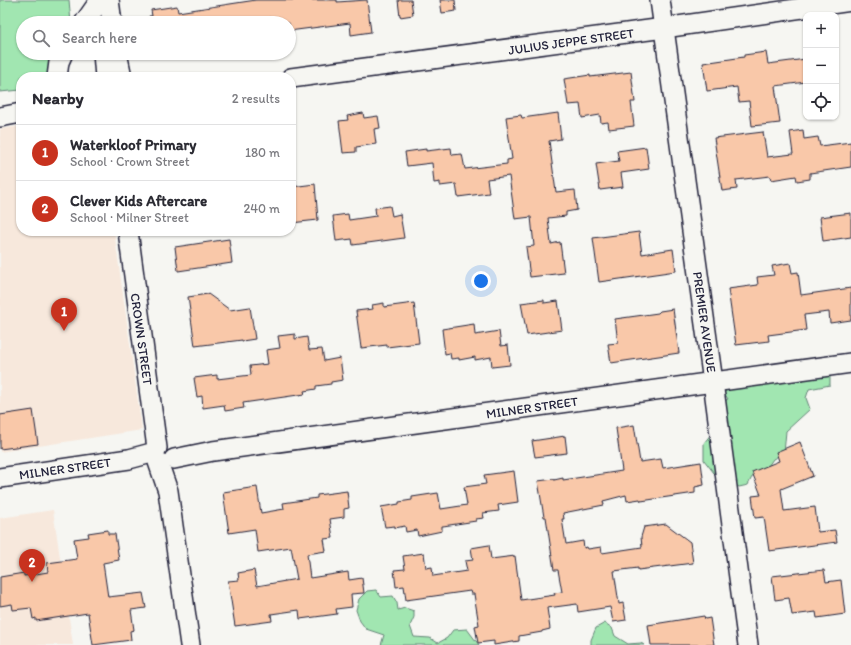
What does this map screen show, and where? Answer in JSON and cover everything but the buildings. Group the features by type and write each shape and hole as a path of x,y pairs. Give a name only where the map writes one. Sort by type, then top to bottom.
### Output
{"street":[{"name":"PREMIER AVENUE","path":"660,0 748,645"},
{"path":"90,16 103,1"},
{"path":"101,16 103,1"},
{"path":"103,1 109,16"},
{"name":"JULIUS JEPPE STREET","path":"296,77 664,28 851,1"},
{"path":"58,72 60,60"},
{"path":"104,60 105,72"},
{"path":"118,60 121,72"},
{"path":"0,117 16,115"},
{"name":"CROWN STREET","path":"129,236 164,454"},
{"name":"CROWN STREET","path":"139,236 168,491 190,645"},
{"name":"MILNER STREET","path":"0,478 164,454 214,451 851,363"}],"shaded area":[{"path":"16,127 16,236 115,236 142,430 0,452 0,129"},
{"path":"53,510 73,645 0,645 0,518"}],"green space":[{"path":"0,0 69,0 70,16 16,16 16,60 56,60 50,72 16,72 16,90 0,92"},
{"path":"818,373 830,376 830,385 809,389 806,398 810,409 786,431 784,453 773,459 764,472 752,477 748,485 739,487 714,473 704,460 704,443 722,420 719,404 728,399 724,393 724,387"},
{"path":"376,590 381,597 393,596 397,603 398,610 405,608 414,611 414,617 410,626 414,637 430,638 438,643 447,638 453,630 467,629 479,645 381,645 384,635 366,629 360,621 356,610 359,599 367,591"},
{"path":"605,623 612,628 615,636 628,644 641,643 644,645 591,645 591,640 596,628"}],"place":[{"name":"Waterkloof Primary","path":"64,331"},
{"name":"Clever Kids Aftercare","path":"32,582"}]}
